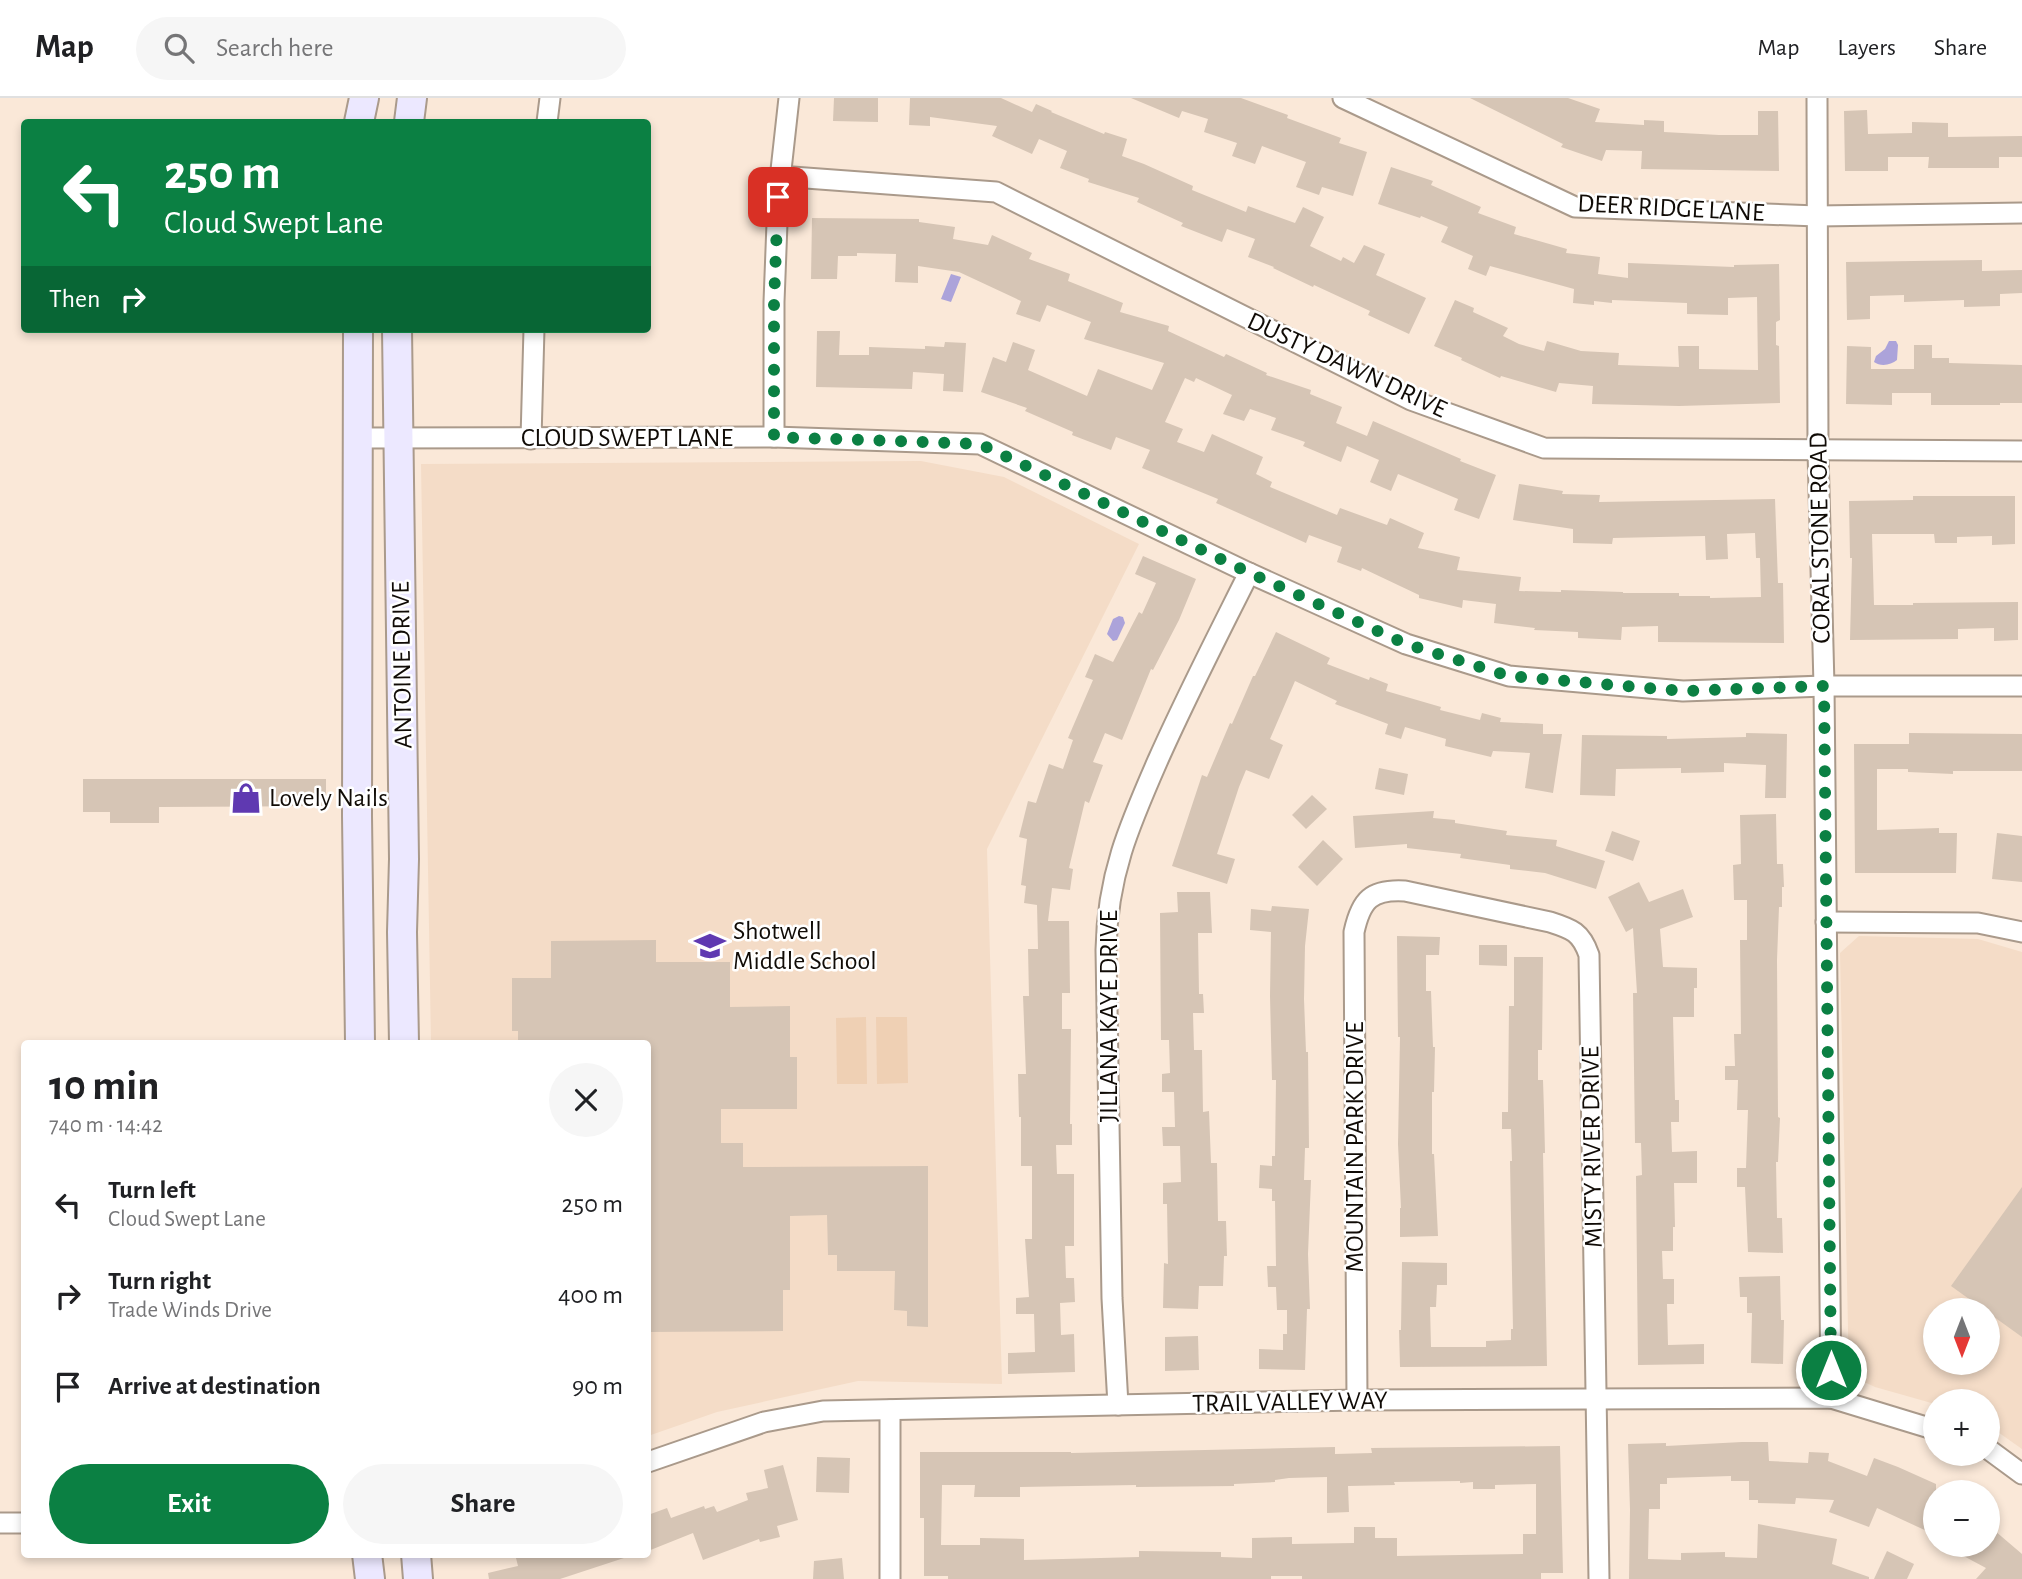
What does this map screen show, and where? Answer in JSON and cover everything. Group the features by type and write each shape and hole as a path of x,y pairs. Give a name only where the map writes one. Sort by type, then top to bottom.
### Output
{"main road":[{"path":"360,119 364,98"},
{"path":"409,119 412,98"},
{"name":"ANTOINE DRIVE","path":"358,333 360,1040"},
{"name":"ANTOINE DRIVE","path":"397,333 404,1040"},
{"path":"360,933 402,932"},
{"path":"367,1558 370,1579"},
{"path":"416,1558 418,1579"}],"street":[{"path":"547,119 550,98"},
{"path":"774,437 774,302 779,176 789,98"},
{"name":"DEER RIDGE LANE","path":"1343,98 1575,207 1817,216 2022,213"},
{"name":"CORAL STONE ROAD","path":"1817,98 1818,451 1824,686 1831,1398"},
{"name":"DUSTY DAWN DRIVE","path":"779,176 996,192 1411,400 1544,448 2022,451"},
{"path":"531,439 534,333"},
{"name":"CLOUD SWEPT LANE","path":"357,438 774,437 980,444 1406,644 1509,676 1683,691 1824,686 2022,686"},
{"name":"JILLANA KAYE DRIVE","path":"1118,1405 1112,1298 1105,950 1108,902 1120,853 1138,805 1178,715 1250,573"},
{"name":"MISTY RIVER DRIVE","path":"1369,897 1390,890 1405,891 1550,922 1576,932 1589,955 1599,1579"},
{"name":"MOUNTAIN PARK DRIVE","path":"1357,1400 1354,932 1358,912 1369,897"},
{"path":"1826,922 1978,923 2022,932"},
{"name":"TRAIL VALLEY WAY","path":"651,1461 764,1422 823,1411 1357,1400 1831,1398 1923,1426"},
{"path":"890,1410 890,1579"},
{"path":"2000,1458 2022,1474"},
{"path":"0,1523 21,1522"}],"shaded area":[{"path":"951,274 961,277 951,302 941,299"},
{"path":"1889,341 1896,341 1898,345 1897,360 1886,365 1874,362 1876,356 1885,349"},
{"name":"Shotwell Middle School","path":"921,461 1004,477 1139,544 987,849 1002,1384 858,1381 717,1412 651,1435 651,1040 431,1040 421,464"},
{"path":"1123,617 1125,623 1117,640 1113,641 1107,634 1113,619"},
{"path":"1859,936 1978,939 2022,952 2022,1449 2000,1433 2000,1389 1923,1389 1923,1401 1875,1387 1849,1375 1840,953"},
{"path":"866,1017 867,1084 837,1084 836,1018"},
{"path":"876,1017 907,1017 908,1083 877,1084"}],"building":[{"path":"834,98 878,98 878,122 833,121"},
{"path":"910,98 1001,98 1032,112 1036,104 1104,134 1105,132 1127,139 1122,156 1193,186 1192,190 1246,212 1248,206 1295,223 1303,207 1324,217 1310,246 1341,261 1343,257 1354,263 1364,245 1385,254 1376,275 1426,298 1409,334 1368,315 1370,311 1248,257 1255,239 1227,229 1222,242 1181,226 1183,223 1137,202 1139,198 1088,182 1089,179 1060,168 1067,151 1039,139 1032,154 992,136 997,126 930,117 930,126 909,125"},
{"path":"1131,98 1241,98 1341,138 1339,143 1367,152 1353,196 1322,187 1319,195 1296,187 1306,162 1262,146 1255,164 1232,156 1237,143 1204,132 1208,119 1182,111 1179,118"},
{"path":"1470,98 1568,98 1600,109 1595,122 1644,125 1644,120 1664,121 1664,132 1719,135 1758,135 1758,111 1778,111 1779,171 1641,169 1642,151 1606,150 1602,161 1561,147 1563,144"},
{"path":"1867,110 1868,134 1912,133 1912,122 1948,123 1948,137 2022,136 2022,157 1999,157 1999,168 1928,168 1929,157 1888,157 1888,171 1845,171 1844,111"},
{"path":"1391,167 1433,181 1431,185 1481,207 1478,213 1516,227 1514,234 1567,249 1566,253 1600,257 1598,274 1628,278 1628,263 1734,267 1779,264 1780,320 1776,322 1776,345 1779,346 1780,403 1679,406 1592,404 1593,386 1559,383 1556,392 1501,376 1500,378 1434,346 1455,300 1474,308 1473,312 1508,328 1503,336 1544,351 1547,341 1581,351 1619,353 1618,365 1679,367 1678,346 1699,346 1699,369 1758,370 1757,297 1728,298 1728,315 1687,314 1687,303 1612,300 1612,303 1594,301 1594,305 1573,303 1574,289 1490,266 1486,276 1468,269 1473,256 1441,242 1448,227 1378,204"},
{"path":"812,218 919,219 919,222 955,227 953,239 988,245 992,235 1032,253 1029,259 1070,274 1068,281 1123,303 1120,312 1169,326 1168,331 1224,357 1226,354 1267,373 1266,375 1311,390 1310,394 1342,407 1336,423 1367,436 1373,421 1496,475 1479,519 1454,510 1458,499 1398,474 1391,491 1370,482 1379,460 1347,446 1341,462 1303,446 1305,442 1271,430 1276,418 1250,409 1244,421 1223,414 1232,395 1196,378 1194,382 1185,378 1165,422 1183,429 1177,442 1204,452 1212,434 1263,457 1256,474 1272,482 1270,487 1337,515 1340,508 1387,525 1390,518 1424,533 1418,548 1460,557 1457,570 1521,577 1519,591 1679,593 1679,596 1710,598 1761,597 1760,558 1756,558 1755,533 1727,534 1728,559 1706,560 1705,536 1613,538 1612,544 1573,543 1573,529 1513,520 1519,484 1563,491 1562,494 1600,495 1599,502 1775,499 1778,583 1783,583 1784,643 1658,642 1658,626 1622,627 1621,640 1578,638 1578,632 1534,630 1535,628 1494,623 1496,604 1463,600 1462,608 1419,598 1419,595 1362,568 1361,571 1337,562 1342,547 1309,535 1306,543 1216,503 1218,499 1142,468 1150,450 1116,437 1111,450 1072,435 1073,432 1025,411 1027,408 981,392 993,357 1006,362 1013,342 1035,350 1028,370 1087,396 1098,369 1152,390 1164,363 1084,339 1091,322 1047,305 1040,322 1016,314 1021,301 959,272 918,266 918,283 895,282 896,254 857,253 857,256 838,256 837,279 811,279"},
{"path":"1982,260 1982,271 2022,270 2022,293 2000,294 2000,306 1964,307 1964,300 1904,302 1904,295 1870,296 1870,319 1847,320 1846,262"},
{"path":"817,331 840,331 839,355 869,355 869,347 925,349 925,346 944,347 945,342 966,343 963,392 943,391 944,374 913,372 912,389 816,387"},
{"path":"1914,345 1932,345 1932,358 1949,358 1949,363 2022,365 2022,403 1931,405 1931,393 1892,393 1892,405 1846,404 1847,346 1871,347 1871,369 1914,369"},
{"path":"1913,496 2015,496 2015,544 1992,545 1992,536 1957,537 1957,543 1935,543 1934,534 1872,534 1874,605 2018,602 2018,640 1994,641 1994,628 1958,629 1958,639 1850,640 1852,558 1849,501 1913,500"},
{"path":"1143,556 1196,579 1179,620 1153,670 1151,669 1122,740 1105,733 1093,762 1103,765 1089,803 1085,801 1069,868 1073,869 1070,890 1052,888 1048,921 1069,921 1070,993 1062,993 1062,1029 1071,1029 1072,1145 1056,1145 1057,1174 1074,1174 1074,1246 1065,1246 1066,1278 1074,1278 1075,1302 1060,1303 1061,1335 1074,1334 1075,1372 1008,1374 1008,1353 1035,1352 1034,1314 1016,1314 1016,1298 1029,1297 1025,1239 1032,1239 1032,1166 1021,1166 1018,1074 1026,1074 1023,996 1029,996 1028,949 1038,949 1037,905 1024,903 1026,886 1021,885 1027,839 1019,837 1028,801 1036,803 1049,764 1063,769 1073,740 1068,738 1093,680 1085,677 1095,654 1113,662 1139,612 1142,614 1156,583 1135,574"},
{"path":"1276,632 1330,658 1327,664 1369,680 1370,677 1388,684 1386,691 1441,707 1440,710 1480,720 1482,713 1501,718 1500,722 1543,724 1543,734 1562,734 1553,793 1525,788 1530,753 1493,751 1491,757 1445,746 1446,739 1405,727 1401,739 1385,734 1388,724 1335,704 1337,701 1295,681 1270,739 1283,745 1269,779 1246,770 1239,787 1217,854 1235,859 1227,884 1172,866 1202,775 1207,777 1230,723 1232,724"},
{"path":"1746,733 1787,734 1786,798 1765,798 1766,765 1724,763 1724,772 1681,773 1681,768 1616,769 1615,796 1580,795 1582,735 1667,736 1667,739 1746,737"},
{"path":"1909,733 2022,734 2022,771 1953,771 1953,774 1877,769 1877,830 1939,828 1939,833 1957,833 1956,873 1855,873 1854,744 1909,744"},
{"path":"1379,768 1408,774 1404,795 1375,789"},
{"path":"83,779 326,779 326,806 159,807 159,823 110,823 110,812 83,812"},
{"path":"1312,795 1327,809 1306,829 1292,815"},
{"path":"1434,811 1433,818 1507,831 1506,835 1557,840 1556,846 1605,861 1596,889 1545,873 1510,869 1510,865 1460,858 1461,854 1407,848 1407,844 1355,848 1353,816"},
{"path":"1776,814 1777,864 1783,864 1784,887 1782,907 1779,907 1777,960 1780,1118 1776,1162 1777,1218 1782,1218 1783,1253 1748,1252 1745,1187 1737,1187 1737,1168 1746,1168 1748,1110 1737,1110 1738,1080 1725,1080 1725,1066 1735,1066 1734,1034 1741,1034 1740,940 1747,940 1747,900 1734,900 1733,865 1741,864 1740,815"},
{"path":"1612,831 1640,841 1633,861 1605,851"},
{"path":"1997,833 2022,836 2022,882 1992,879"},
{"path":"1323,840 1343,859 1317,886 1298,867"},
{"path":"1639,882 1649,902 1683,889 1693,917 1660,929 1663,967 1697,968 1694,1017 1673,1017 1675,1100 1679,1100 1679,1122 1671,1122 1672,1152 1697,1151 1697,1183 1674,1183 1673,1251 1662,1251 1663,1279 1674,1279 1674,1304 1667,1304 1668,1345 1704,1344 1704,1364 1638,1365 1636,1176 1642,1175 1641,1143 1635,1143 1633,993 1637,993 1633,928 1626,932 1608,897"},
{"path":"1177,892 1210,892 1212,933 1198,933 1199,994 1203,994 1204,1013 1193,1013 1194,1050 1202,1050 1203,1112 1209,1111 1211,1163 1217,1163 1218,1221 1226,1221 1227,1256 1224,1256 1223,1286 1199,1286 1198,1309 1163,1308 1164,1263 1168,1264 1167,1204 1163,1204 1163,1183 1181,1182 1180,1146 1163,1146 1162,1127 1175,1127 1174,1092 1162,1092 1162,1074 1170,1073 1169,1040 1161,1040 1160,913 1178,912"},
{"path":"1272,906 1309,909 1304,999 1308,1052 1309,1148 1305,1148 1304,1180 1311,1180 1308,1254 1310,1309 1307,1309 1305,1370 1259,1369 1259,1349 1283,1350 1283,1334 1287,1334 1287,1310 1277,1310 1276,1287 1268,1287 1267,1266 1276,1266 1275,1201 1272,1201 1272,1189 1259,1188 1260,1165 1272,1166 1272,1156 1275,1156 1276,1080 1272,1080 1271,932 1250,930 1251,909 1271,911"},
{"path":"1397,936 1440,937 1439,955 1426,955 1426,991 1431,991 1435,1047 1432,1154 1438,1236 1400,1237"},
{"path":"656,940 656,962 730,962 730,1007 790,1006 790,1057 797,1057 797,1109 721,1109 721,1143 743,1143 743,1167 928,1166 928,1327 907,1326 907,1311 894,1310 895,1271 837,1271 837,1255 828,1255 827,1215 790,1216 790,1290 783,1290 783,1331 651,1332 651,1040 518,1040 518,1031 512,1031 512,978 551,978 551,941"},
{"path":"1479,945 1507,945 1507,966 1479,965"},
{"path":"1514,957 1543,957 1542,1050 1538,1050 1538,1080 1543,1080 1544,1111 1547,1366 1400,1367 1402,1262 1447,1263 1447,1285 1437,1285 1436,1307 1430,1307 1431,1347 1486,1347 1486,1341 1511,1340 1511,1129 1502,1129 1502,1112 1508,1112 1509,1006 1514,1006"},
{"path":"2022,1187 2022,1337 2000,1321 2000,1298 1968,1298 1951,1286"},
{"path":"1780,1276 1781,1320 1784,1320 1783,1364 1751,1363 1752,1313 1747,1313 1747,1297 1740,1297 1739,1277"},
{"path":"1198,1336 1199,1370 1165,1371 1165,1337"},
{"path":"1768,1442 1769,1461 1808,1463 1809,1452 1829,1453 1828,1461 1867,1476 1874,1458 1927,1480 1923,1480 1923,1529 1877,1508 1869,1527 1829,1512 1834,1500 1796,1498 1795,1504 1758,1503 1758,1500 1749,1500 1749,1481 1731,1481 1731,1476 1667,1478 1667,1484 1660,1484 1660,1509 1649,1509 1648,1559 1681,1560 1681,1553 1725,1552 1725,1557 1757,1558 1758,1524 1837,1539 1832,1564 1869,1579 1629,1579 1628,1444 1666,1443 1666,1446"},
{"path":"1560,1446 1563,1573 1541,1573 1541,1579 1302,1579 1302,1576 1271,1576 1271,1579 948,1579 948,1576 924,1576 924,1518 920,1518 920,1452 1071,1453 1335,1447 1335,1454 1372,1453 1371,1448","holes":["1327,1477 1327,1513 1349,1512 1348,1486 1460,1481 1473,1482 1473,1489 1495,1489 1495,1485 1536,1484 1536,1534 1523,1534 1523,1554 1397,1556 1397,1538 1375,1538 1375,1527 1354,1527 1354,1543 1292,1544 1292,1537 1252,1538 1252,1558 1221,1557 1221,1552 1139,1551 1139,1557 1024,1560 1024,1539 980,1538 980,1545 941,1545 942,1485 975,1485 974,1497 1020,1497 1020,1487 1234,1486 1289,1478"]},
{"path":"817,1457 850,1458 849,1493 816,1492"},
{"path":"783,1465 798,1520 777,1526 780,1537 760,1542 759,1539 703,1560 693,1533 651,1550 651,1514 667,1508 671,1518 704,1506 705,1509 714,1506 717,1512 748,1500 746,1493 768,1488 764,1470"},
{"path":"2000,1535 2022,1554 2022,1579 1976,1579 1986,1568 1965,1557 2000,1557"},
{"path":"1887,1551 1914,1564 1907,1579 1874,1579"},
{"path":"516,1558 624,1558 560,1579 489,1579 488,1573 518,1566"},
{"path":"842,1558 844,1579 813,1579 814,1561"}],"place":[{"name":"Lovely Nails","path":"246,798"},
{"name":"Shotwell Middle School","path":"710,946"}],"route":[{"path":"778,197 774,302 774,437 980,444 1406,644 1509,676 1683,691 1824,686 1831,1370"}]}
